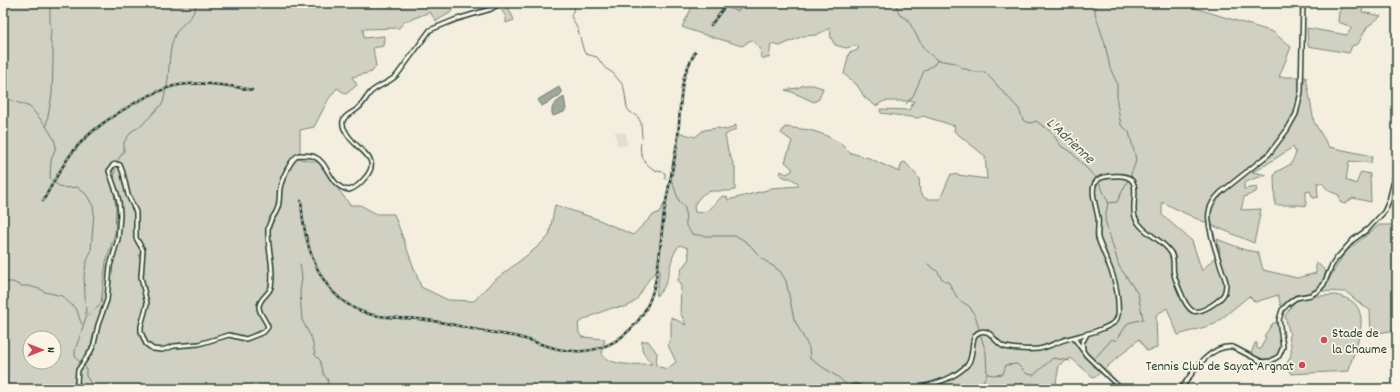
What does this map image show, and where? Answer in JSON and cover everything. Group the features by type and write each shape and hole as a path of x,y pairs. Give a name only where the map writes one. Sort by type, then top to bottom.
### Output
{"street":[{"path":"80,389 77,378 78,370 92,349 98,325 107,300 110,266 119,229 118,202 114,183 109,171 115,164 120,165 122,169 126,188 136,212 136,238 143,250 141,278 147,304 142,321 141,332 146,344 157,350 200,344 229,336 246,339 264,332 268,327 259,311 259,307 262,299 268,293 271,286 272,272 269,255 269,225 278,207 283,178 294,158 304,155 315,157 339,186 347,189 356,187 368,175 371,161 369,156 355,145 347,136 344,129 344,120 348,114 358,108 372,91 397,76 430,30 462,17 491,9 501,3"},
{"path":"913,389 943,381 967,365 972,356 974,338 976,334 980,332 990,334 1002,346 1025,349 1042,348 1087,334 1113,323 1118,318 1116,286 1099,239 1098,221 1092,189 1095,183 1103,178 1123,176 1133,181 1135,187 1133,208 1135,217 1143,228 1172,254 1174,274 1190,309 1195,311 1202,310 1218,301 1223,296 1226,289 1226,282 1209,223 1209,210 1213,201 1220,193 1269,154 1287,130 1296,114 1301,92 1303,3"},
{"path":"1181,389 1194,370 1212,353 1222,348 1235,348 1260,361 1268,362 1277,358 1281,354 1283,347 1279,320 1283,309 1296,298 1311,295 1317,291 1324,284 1336,259 1353,240 1374,224 1384,212 1388,205 1397,168"},
{"path":"1083,351 1082,343 1087,334"},
{"path":"1074,338 1083,351 1121,389"},
{"path":"1114,382 1118,389"},
{"path":"848,389 855,386 863,389"},
{"path":"1130,389 1135,389"}],"shaded area":[{"path":"3,3 458,3 450,13 436,21 430,12 404,22 399,28 363,29 364,38 384,36 383,46 373,48 376,66 372,72 352,77 357,85 346,94 337,88 328,100 314,127 300,130 300,159 318,162 350,205 360,205 377,214 394,214 421,287 448,300 474,301 490,284 535,249 549,236 555,205 597,219 633,235 653,215 660,212 666,200 678,132 695,137 704,130 717,128 727,130 736,125 736,129 725,135 728,151 735,168 735,190 707,192 698,199 694,206 695,212 700,213 707,211 722,196 727,197 728,200 771,188 799,186 797,182 780,175 781,171 786,174 792,171 792,168 785,162 792,141 781,133 785,127 810,130 825,135 842,144 851,153 869,158 899,172 902,163 905,162 919,178 920,193 926,199 940,199 951,174 987,179 985,156 954,131 955,126 923,116 918,118 881,113 880,109 909,110 914,101 884,101 876,106 865,98 857,85 844,74 849,53 858,50 858,45 846,48 835,45 831,38 830,28 816,35 803,36 780,46 771,44 769,58 761,58 760,48 751,40 742,46 682,27 694,3 1193,3 1185,5 1273,32 1291,47 1279,77 1306,77 1314,122 1329,147 1372,156 1371,163 1349,161 1346,180 1356,184 1361,172 1370,174 1371,202 1353,198 1344,204 1340,202 1339,195 1329,191 1322,183 1317,183 1318,197 1313,198 1310,191 1306,192 1306,206 1275,205 1274,176 1276,172 1291,164 1296,153 1293,147 1261,168 1252,172 1267,175 1244,183 1244,189 1257,187 1256,192 1244,197 1241,210 1261,209 1254,243 1162,202 1162,215 1192,241 1202,271 1220,251 1217,239 1245,250 1258,252 1263,270 1297,278 1316,273 1316,261 1326,272 1322,282 1315,289 1308,293 1295,295 1281,306 1278,295 1255,302 1249,296 1215,324 1178,335 1167,308 1156,315 1157,348 1147,351 1139,339 1094,378 1071,358 1059,365 1055,389 1035,384 1018,384 1005,389 3,389","holes":["680,245 688,248 689,259 682,268 678,280 681,287 680,312 686,325 671,317 671,338 668,345 676,362 667,369 656,366 657,353 648,341 642,341 642,348 644,354 652,364 614,362 602,356 605,339 582,337 579,333 578,323 612,308 626,307 633,303 650,277 660,270 656,296 665,285 676,251"]},
{"path":"1344,3 1363,3 1362,12 1381,16 1367,27 1358,44 1352,46 1349,53 1308,46 1307,28 1347,35 1352,27 1338,22 1339,12"},
{"path":"506,6 508,7 514,20 506,23 506,17 501,9"},
{"path":"804,85 813,85 823,88 819,99 814,102 785,90"},
{"path":"559,87 562,93 542,106 538,100"},
{"path":"564,97 566,109 564,112 553,116 553,107"},
{"path":"615,132 626,133 627,146 617,145"},
{"path":"1379,225 1397,225 1397,330 1371,334 1370,310 1346,292 1322,291 1342,257 1349,249"},
{"name":"Stade de la Chaume","path":"1335,295 1350,300 1357,307 1360,315 1360,334 1349,371 1291,374 1286,364 1289,361 1291,350 1290,335 1285,316 1294,302 1306,297"},
{"path":"1273,323 1277,323 1282,339 1282,345 1279,353 1273,358 1269,359 1251,354 1255,343 1257,343 1257,348 1260,350 1266,337 1264,336"}],"waterway":[{"path":"46,126 52,95 53,61 53,50 50,40 50,8 48,3"},
{"path":"167,86 170,52 173,39 179,29 193,13 196,3"},
{"path":"572,3 575,6 571,16 578,30 584,52 597,57 605,68 613,73 622,84 627,108 638,117 641,123 642,138"},
{"name":"L'Adrienne","path":"726,5 737,11 751,3"},
{"name":"L'Adrienne","path":"755,3 790,3"},
{"name":"L'Adrienne","path":"814,3 821,3"},
{"name":"L'Adrienne","path":"895,3 900,15 908,20 924,49 937,60 956,63 963,68 974,72 985,72 1019,109 1023,120 1031,123 1036,121 1051,132 1062,147 1069,150 1097,179"},
{"path":"1095,3 1095,13 1105,44 1110,68 1117,83 1117,103 1121,125 1129,132 1135,155 1136,161 1130,177"},
{"path":"906,104 913,96 924,71 935,64 937,60"},
{"path":"116,163 124,151 124,142 132,131 141,126 163,103 166,89"},
{"path":"3,97 30,107 46,126 54,139 56,147 51,160 50,178 53,181"},
{"path":"641,143 641,155 645,162 651,168 665,173 665,179 668,180"},
{"path":"114,183 115,166"},
{"path":"1108,203 1117,202 1128,180"},
{"path":"672,181 679,201 685,208 686,226 692,234 705,236 736,236 750,245 761,258 780,271 786,281 794,319 809,348 810,359 838,377 848,386"},
{"name":"L'Adrienne","path":"1096,357 1112,339 1116,341 1128,323 1143,319 1138,294 1119,266 1105,220 1108,202 1099,182"},
{"path":"55,183 62,187 77,187 86,194 93,206 94,212 91,251 86,264 84,276 86,315"},
{"path":"92,389 92,385 86,376 86,368 77,359 75,351 86,317 101,303 106,262 115,233 116,207 113,186"},
{"path":"300,264 302,277 300,293 302,320 312,339 315,355 320,360 324,375 328,380 327,389"},
{"path":"928,264 938,272 942,279 949,283 958,299 970,307 976,318 979,329"},
{"path":"3,282 13,282 21,286 28,286 62,296 77,310 82,324"},
{"path":"981,336 986,353 987,374"},
{"name":"L'Adrienne","path":"978,389 983,387 983,381 987,374 1003,374 1006,365 1017,364 1027,374 1034,375 1053,358 1070,361"}],"railway":[{"path":"711,25 728,3"},
{"path":"301,201 306,236 318,270 338,297 352,307 373,315 437,322 518,337 550,347 566,350 589,350 606,346 621,338 636,323 645,310 651,297 658,267 664,211 677,145 683,82 686,70 695,52"},
{"path":"43,201 63,165 78,145 102,124 140,100 169,87 197,83 216,84 252,90"}],"place":[{"name":"Stade de la Chaume","path":"1324,340"},
{"name":"Tennis Club de Sayat Argnat","path":"1302,365"}]}
